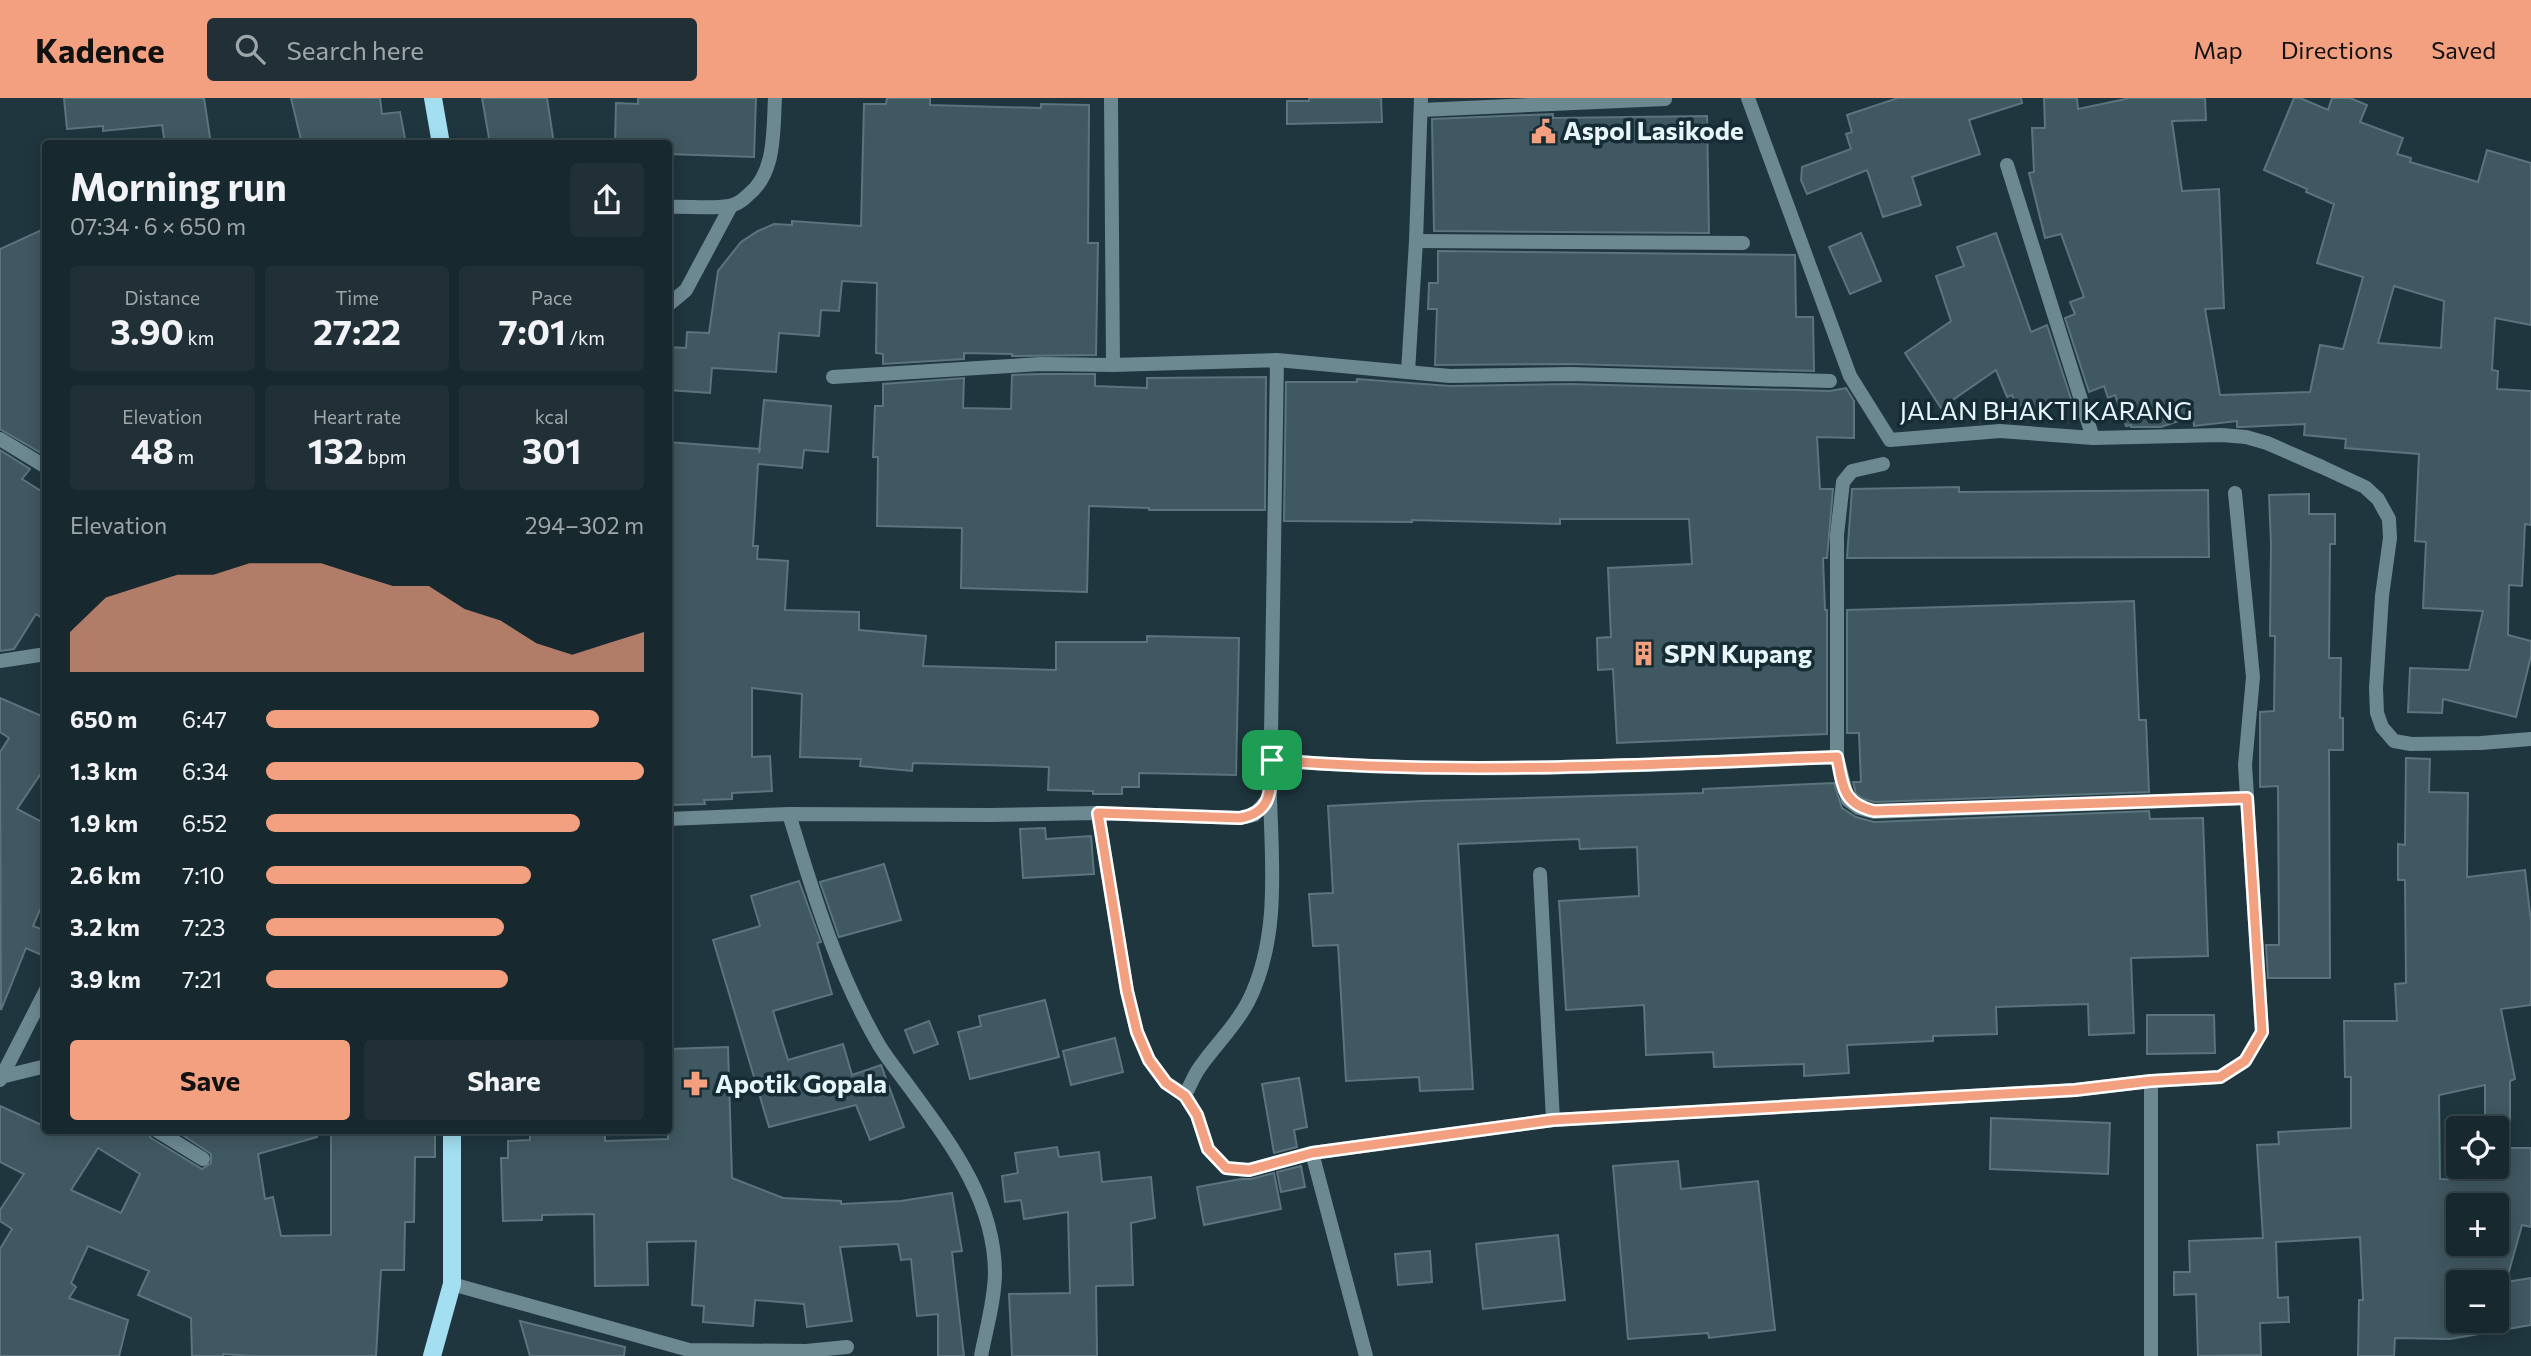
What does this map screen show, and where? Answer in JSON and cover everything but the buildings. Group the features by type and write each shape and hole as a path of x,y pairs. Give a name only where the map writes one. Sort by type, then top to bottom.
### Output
{"main road":[{"path":"433,98 440,140"},
{"path":"432,1356 452,1284 452,1134"}],"street":[{"path":"672,207 731,206 742,201 763,183 772,138 775,98"},
{"path":"1111,98 1113,365"},
{"name":"JALAN BHAKTI KARANG","path":"1748,98 1850,376 1889,440 2000,430 2093,438 2246,437 2278,448 2365,487 2378,499 2389,519 2376,688 2377,713 2382,727 2394,740 2412,744 2531,739"},
{"path":"1408,372 1421,104 1665,99"},
{"path":"2007,165 2093,438"},
{"path":"672,302 686,290 731,206"},
{"path":"1416,242 1743,243"},
{"path":"1185,1096 1199,1067 1225,1037 1247,1003 1258,975 1273,900 1270,797 1277,360"},
{"path":"833,377 1041,365 1277,360 1450,376 1572,374 1830,381"},
{"path":"0,439 42,465"},
{"path":"1882,464 1852,471 1843,482 1837,535 1837,757 1848,800 1859,808 1874,811 2247,798"},
{"path":"1098,813 1127,991 1137,1032 1149,1060 1166,1083 1185,1096 1197,1115 1208,1149 1226,1168 1249,1170 1312,1153 1553,1120 2075,1090 2151,1081 2220,1077 2245,1061 2262,1032 2245,765 2253,677 2235,493"},
{"path":"0,661 42,655"},
{"path":"1272,760 1330,765 1545,769 1837,757"},
{"path":"672,819 789,814 990,816 1098,813 1240,818 1254,815 1270,797"},
{"path":"789,814 815,901 847,982 880,1047 943,1132 983,1204 992,1240 995,1275 981,1356"},
{"path":"1540,874 1553,1120"},
{"path":"1,1078 42,998"},
{"path":"1,1078 42,1067"},
{"path":"2151,1081 2151,1356"},
{"path":"162,1134 203,1159"},
{"path":"1312,1153 1366,1356"},
{"path":"452,1284 689,1350 806,1351 847,1348"}],"place":[{"name":"Aspol Lasikode","path":"1543,131"},
{"name":"SPN Kupang","path":"1644,654"},
{"name":"Apotik Gopala","path":"695,1084"}],"route":[{"path":"1837,757 1848,800 1859,808 1874,811 2247,798 2262,1032 2245,1061 2220,1077 2151,1081 2075,1090 1553,1120 1312,1153 1249,1170 1226,1168 1208,1149 1197,1115 1185,1096 1166,1083 1149,1060 1137,1032 1127,991 1098,813 1240,818 1254,815 1270,797 1272,760 1330,765 1545,769 1837,757"}]}
